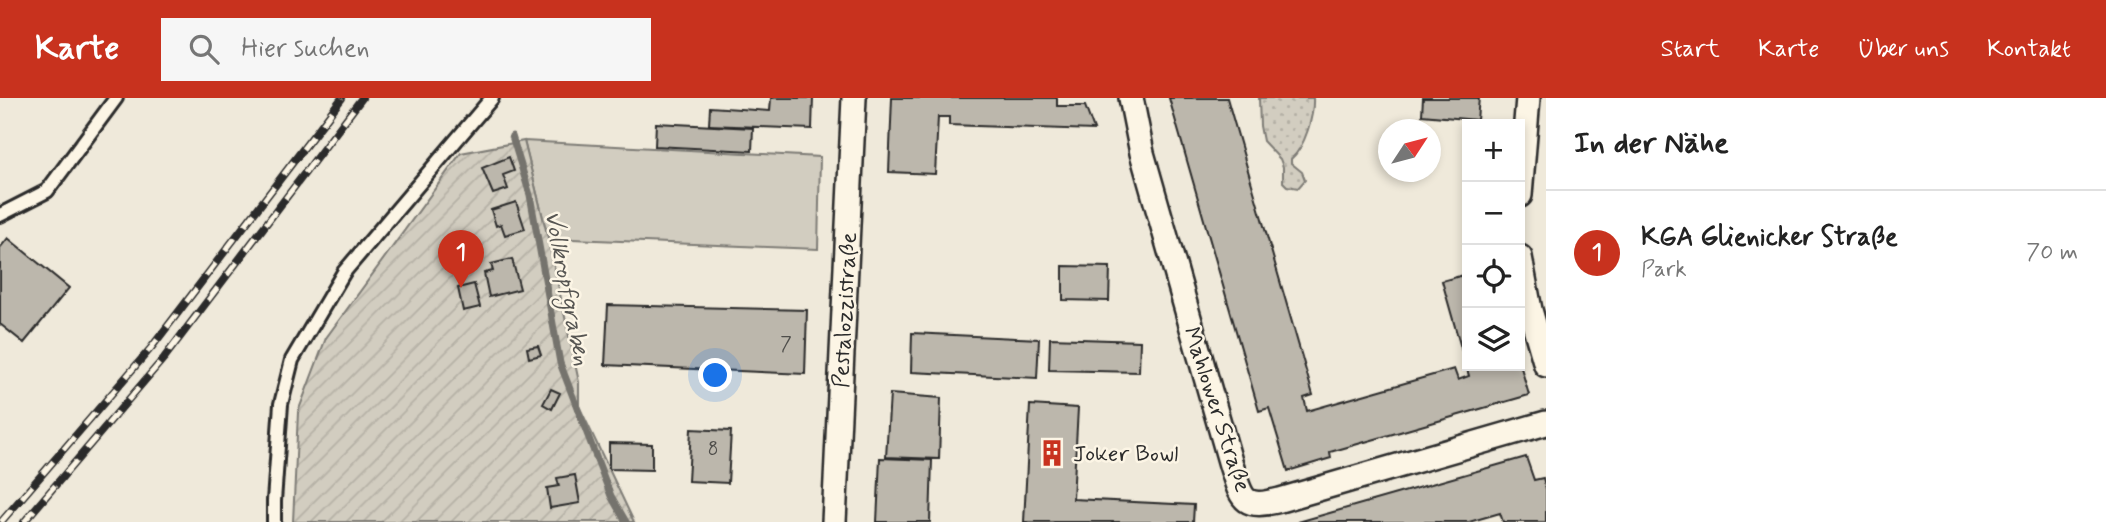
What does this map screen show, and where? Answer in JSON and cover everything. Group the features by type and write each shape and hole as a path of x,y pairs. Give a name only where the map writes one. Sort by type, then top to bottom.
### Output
{"street":[{"name":"Pestalozzistraße","path":"834,522 854,98"},
{"name":"Mahlower Straße","path":"1131,98 1142,153 1231,465 1241,494 1250,502 1259,505 1280,500 1546,424"},
{"path":"1521,182 1528,98"},
{"path":"1525,284 1546,365"}],"lane":[{"path":"0,215 47,191 116,98"},
{"path":"275,522 274,500 281,404 292,360 344,272 492,98"}],"shaded area":[{"path":"1259,98 1313,98 1308,131 1291,159 1291,163 1302,172 1305,180 1298,188 1287,186 1283,182 1280,159 1263,141"},
{"path":"524,141 820,157 818,249 548,238"},
{"path":"524,141 579,382 579,406 634,522 293,522 298,412 326,338 461,153"}],"building":[{"path":"771,98 813,98 812,129 709,125 710,107 770,111"},
{"path":"892,98 1057,98 1057,106 1085,106 1094,130 949,125 949,117 938,117 935,174 889,172"},
{"path":"1169,98 1227,98 1313,395 1304,398 1307,411 1454,369 1458,380 1469,376 1468,371 1522,371 1529,395 1330,452 1331,458 1288,471 1269,408 1259,411"},
{"path":"1423,98 1479,98 1477,119 1422,115"},
{"path":"656,123 753,128 752,151 655,146"},
{"path":"509,157 514,171 503,175 508,189 493,194 482,168"},
{"path":"516,202 525,229 505,235 501,224 496,226 491,210"},
{"path":"8,238 69,288 24,343 0,324 0,248"},
{"path":"512,259 520,289 489,297 484,273 493,271 491,264"},
{"path":"1063,266 1110,267 1109,301 1063,300"},
{"path":"1462,275 1462,351 1442,281"},
{"path":"474,284 480,307 463,311 458,288"},
{"path":"608,305 807,310 805,374 605,365"},
{"path":"912,333 1039,339 1037,378 911,372"},
{"path":"1050,338 1140,341 1139,372 1049,370"},
{"path":"538,346 541,355 529,358 527,348"},
{"path":"551,389 560,393 552,409 543,404"},
{"path":"890,394 941,398 939,459 886,457"},
{"name":"Joker Bowl","path":"1030,405 1078,408 1073,499 1194,505 1193,522 1024,522"},
{"path":"691,429 731,431 728,483 688,481"},
{"path":"609,443 652,444 652,470 609,469"},
{"path":"1526,457 1534,480 1543,478 1546,489 1546,522 1503,522 1500,513 1469,522 1298,522"},
{"path":"880,458 932,460 930,522 877,522"},
{"path":"575,475 580,503 550,508 547,488 559,486 557,478"}],"waterway":[{"name":"Vollkropfgraben","path":"512,136 530,195 560,363 611,496 626,522"}],"railway":[{"path":"1,522 151,348 342,98"},
{"path":"24,522 164,358 362,98"}],"place":[{"name":"KGA Glienicker Straße","path":"461,288"},
{"name":"Joker Bowl","path":"1052,453"}]}
